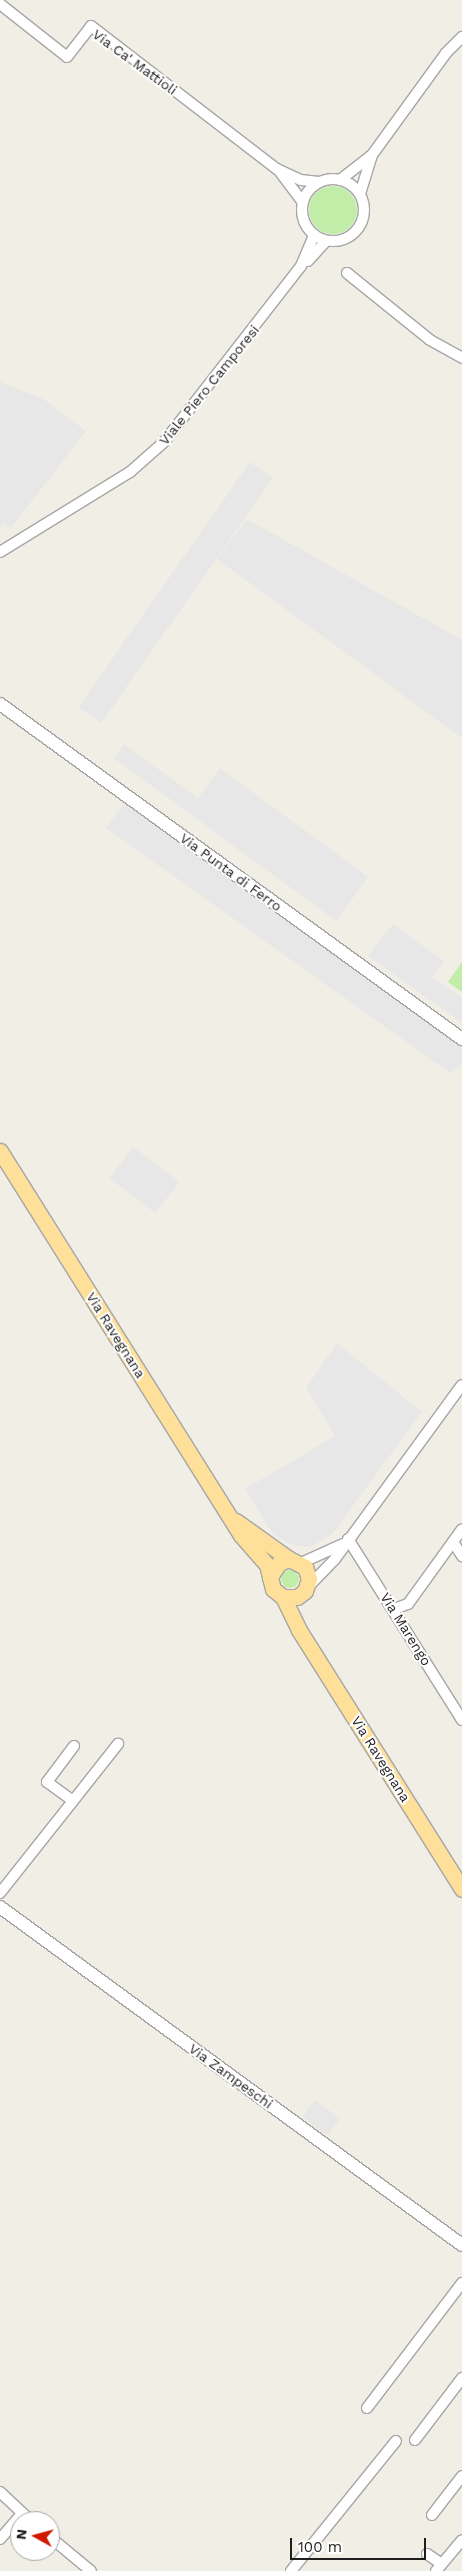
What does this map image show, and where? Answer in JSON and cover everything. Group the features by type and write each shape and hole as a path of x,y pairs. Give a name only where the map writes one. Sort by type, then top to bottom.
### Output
{"main road":[{"name":"Via Ravegnana","path":"0,1151 233,1518 241,1535 267,1565 270,1578"},
{"name":"Via Ravegnana","path":"233,1518 295,1561"},
{"path":"299,1630 308,1573 295,1561 278,1563 270,1578 273,1589 283,1597 292,1598 304,1591"},
{"name":"Via Ravegnana","path":"283,1597 299,1630 462,1889"}],"street":[{"name":"Via Ca' Mattioli","path":"0,4 67,57 91,26 277,169 301,180 319,182"},
{"path":"372,155 360,194 364,208 358,229 348,238 326,241 314,235 304,221 303,202 309,190 319,182 340,180 372,155 446,54 462,37"},
{"name":"Via Ca' Mattioli","path":"277,169 303,202"},
{"path":"340,180 360,194"},
{"name":"Viale Piero Camporesi","path":"301,266 314,235"},
{"name":"Viale Piero Camporesi","path":"0,552 130,472 164,442 301,266 326,241"},
{"path":"347,273 430,340 462,358"},
{"name":"Via Punta di Ferro","path":"0,704 462,1039"},
{"path":"304,1591 322,1574 462,1385"},
{"path":"394,1609 408,1604 462,1529"},
{"path":"295,1561 346,1541"},
{"name":"Via Marengo","path":"346,1541 394,1609 462,1720"},
{"path":"453,1542 462,1556"},
{"path":"0,1893 118,1744"},
{"path":"73,1801 47,1782 74,1746"},
{"name":"Via Zampeschi","path":"0,1906 462,2245"},
{"path":"367,2408 462,2284"},
{"path":"416,2440 462,2378"},
{"path":"291,2571 396,2441"},
{"path":"432,2515 462,2476"},
{"path":"0,2492 19,2511"},
{"path":"0,2538 10,2527"},
{"path":"427,2554 439,2568 462,2540"},
{"path":"60,2545 91,2571"}],"green space":[{"path":"333,186 342,188 350,193 355,201 357,210 355,219 350,227 342,232 333,234 324,232 316,227 311,219 309,210 311,201 316,193 324,188"},
{"path":"462,962 462,992 448,982"},
{"path":"290,1570 296,1573 299,1579 296,1585 290,1588 284,1585 281,1579 284,1573"}],"shaded area":[{"path":"0,382 45,400 86,431 11,528 4,523 0,528"},
{"path":"250,462 273,478 101,723 79,707"},
{"path":"247,519 462,640 462,738 217,559"},
{"path":"124,744 198,798 220,768 368,877 336,921 114,758"},
{"path":"124,803 462,1048 462,1063 450,1073 106,828"},
{"path":"393,924 444,961 432,977 462,998 462,1023 368,956"},
{"path":"133,1147 179,1182 156,1213 110,1178"},
{"path":"337,1343 422,1412 332,1534 310,1547 290,1544 273,1534 245,1489 335,1436 306,1388"},
{"path":"315,2100 340,2119 327,2135 302,2117"}]}
